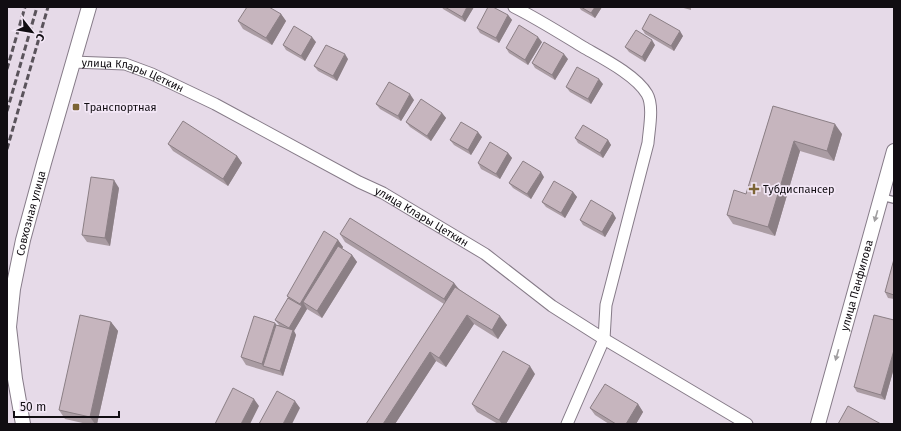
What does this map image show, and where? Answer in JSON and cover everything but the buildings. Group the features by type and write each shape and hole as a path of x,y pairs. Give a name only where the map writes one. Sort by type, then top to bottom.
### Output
{"street":[{"name":"Совхозная улица","path":"23,424 15,380 9,327 13,288 23,240 89,7"},
{"path":"514,7 532,16 614,65 640,84 648,96 651,115 648,143 606,305 604,340 567,424"},
{"name":"улица Клары Цеткин","path":"73,62 125,64 152,74 215,104 359,182 383,192 485,254 552,306 604,340 747,424"},
{"name":"улица Панфилова","path":"818,422 888,199 894,151"}],"railway":[{"path":"7,69 25,7"},
{"path":"7,111 37,7"},
{"path":"7,149 48,7"}],"place":[{"name":"Транспортная","path":"76,107"},
{"name":"Тубдиспансер","path":"754,189"}]}
